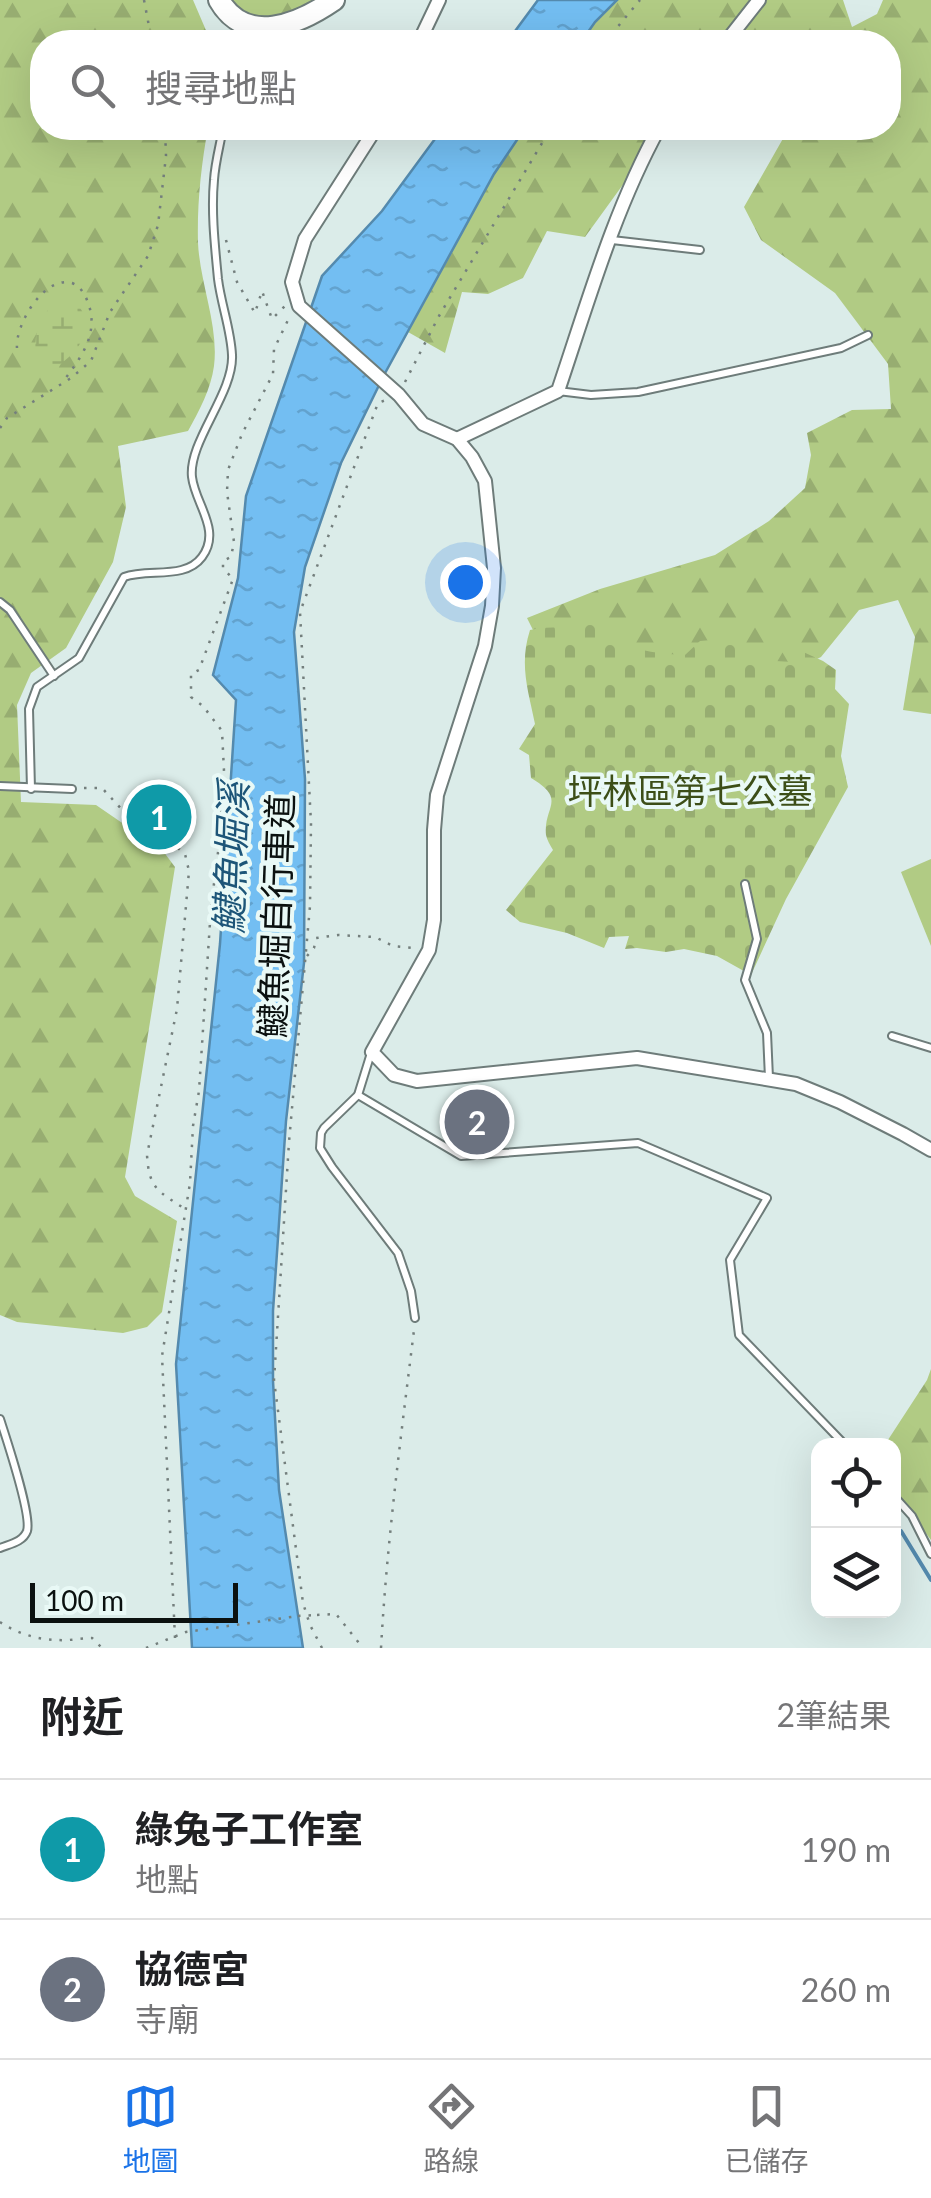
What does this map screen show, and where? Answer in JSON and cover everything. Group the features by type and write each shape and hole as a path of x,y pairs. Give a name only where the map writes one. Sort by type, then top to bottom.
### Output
{"main road":[{"path":"219,0 238,30"},
{"path":"252,30 281,26 334,0"}],"street":[{"path":"425,30 439,0"},
{"path":"736,30 760,0"},
{"path":"368,140 305,239 292,282 298,300 399,395 423,424 457,439 472,457 485,481 494,568 485,646 438,795 434,920 428,950 372,1052 394,1075 417,1082 637,1058 796,1084 840,1102 931,1150"},
{"path":"457,439 558,391 609,239 652,140"}],"lane":[{"path":"31,789 29,709 37,687 79,658 124,577 138,572 188,569 202,556 209,542 210,527 192,476 195,453 219,402 233,357 218,282 213,196 221,140"},
{"path":"609,239 700,250"},
{"path":"558,391 591,395 638,392 841,348 868,335"},
{"path":"0,602 10,610 54,676"},
{"path":"0,786 72,788"},
{"path":"746,884 757,939 745,980 767,1034 769,1080"},
{"path":"892,1036 931,1048"},
{"path":"372,1052 358,1095 324,1128 320,1148 398,1253 415,1318"},
{"path":"358,1095 461,1156 638,1143 768,1198 730,1260 740,1335 838,1438"},
{"path":"0,1419 28,1527 18,1541 0,1548"},
{"path":"901,1504 912,1516 931,1554"}],"path":[{"path":"144,0 150,30"},
{"path":"615,30 640,0"},
{"path":"0,425 91,361 110,312 148,256 158,224 165,140"},
{"name":"𩻸魚堀自行車道","path":"322,1648 310,1626 304,1602 274,1380 289,1142 310,906 300,612 378,403 399,395 439,316 544,140"},
{"path":"223,230 237,282 254,313 262,291 272,318 298,300"},
{"path":"17,348 16,336 28,310 45,291 71,282 83,290 93,325 89,344 61,384"},
{"path":"175,1638 162,1356 188,1211 224,771 222,731 203,706 190,697 190,674 199,670 233,580 223,568 223,561 231,557 234,542 228,470 273,374 274,349 298,300"},
{"path":"72,788 102,788 126,814 184,854 189,871 177,1008 147,1156 152,1187 188,1211"},
{"path":"306,958 316,938 338,935 375,938 393,946 428,950"},
{"path":"381,1648 384,1585 415,1318"},
{"path":"146,1648 186,1632 336,1614 363,1648"},
{"path":"0,1622 28,1635 56,1640 92,1638 102,1648"}],"green space":[{"path":"0,0 193,0 206,30 30,30 30,140 206,140 200,185 199,258 215,351 210,383 188,431 118,446 126,507 113,562 66,648 31,673 17,705 21,802 96,805 163,851 175,867 125,1177 135,1196 177,1221 162,1312 147,1327 123,1333 17,1322 0,1315"},
{"path":"224,0 316,0 262,28"},
{"path":"617,0 843,0 852,27 877,14 883,0 931,0 931,714 903,710 915,637 898,600 859,610 821,657 763,686 537,638 527,618 600,589 715,555 769,521 805,488 811,455 807,433 852,410 891,409 888,364 835,293 761,240 744,207 782,140 901,140 901,30 589,30"},
{"path":"517,140 655,140 585,237 547,231 523,278 488,294 462,292 445,353 408,332 494,174"},
{"path":"57,298 80,307 85,330 78,347 59,365 37,362 38,327"},
{"name":"坪林區第七公墓","path":"590,623 626,645 651,652 685,655 700,641 735,638 756,660 793,662 801,651 836,670 835,689 849,704 841,756 848,787 786,899 751,975 717,956 684,949 625,949 629,936 609,937 604,948 567,933 520,922 506,910 553,850 546,835 549,792 531,778 529,755 519,749 535,724 525,666 530,630"},
{"path":"931,859 931,946 901,872"},
{"path":"931,1369 931,1540 901,1500 901,1438 889,1438"}],"water":[{"path":"538,0 617,0 589,30 516,30"},
{"name":"𩻸魚堀溪","path":"434,140 517,140 494,174 384,375 341,463 305,567 294,632 305,779 304,963 286,1121 273,1311 279,1490 303,1648 192,1648 176,1364 220,944 236,700 213,675 238,578 246,496 322,276 382,211"}],"waterway":[{"path":"901,1531 931,1580"}],"place":[{"name":"綠兔子工作室","path":"159,817"},
{"name":"協德宮","path":"477,1122"}]}
